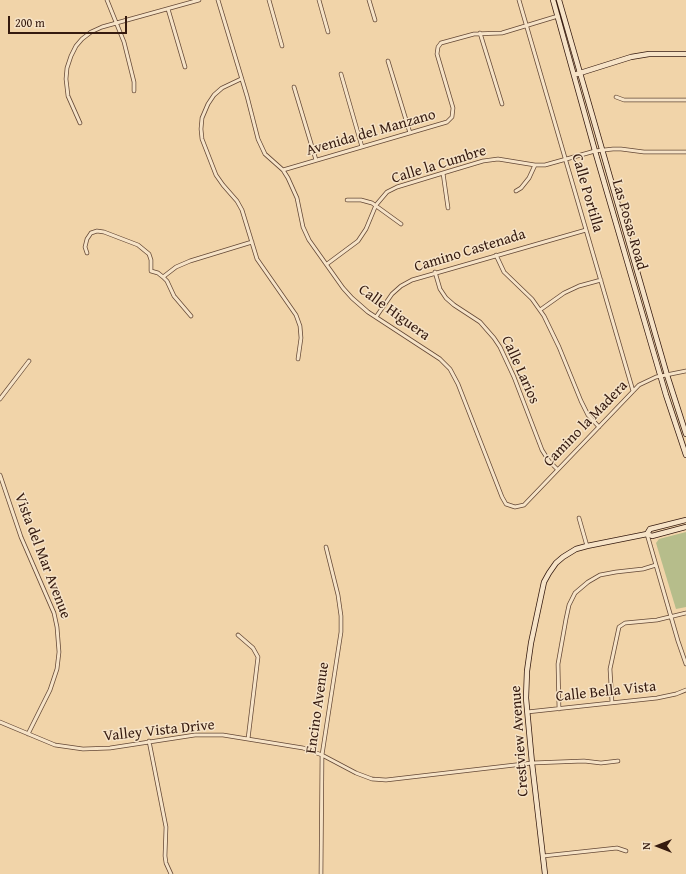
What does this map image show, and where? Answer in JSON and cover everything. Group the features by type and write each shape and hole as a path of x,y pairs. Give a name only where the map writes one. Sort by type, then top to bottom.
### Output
{"main road":[{"name":"Las Posas Road","path":"553,0 595,151 661,376 686,455"},
{"name":"Las Posas Road","path":"559,0 667,375 686,434"},
{"path":"574,75 637,56 649,54 686,54"},
{"name":"Crestview Avenue","path":"647,534 650,529 686,520"},
{"name":"Crestview Avenue","path":"545,874 532,763 526,684 528,658 543,585 550,571 561,559 571,552 587,546 647,534 652,536 686,527"}],"street":[{"path":"107,0 124,42 134,82 134,91"},
{"path":"80,122 67,90 66,79 69,60 76,46 87,34 116,22 199,0"},
{"name":"Calle Higuera","path":"218,0 260,144 265,154 283,170 288,178 297,198 306,234 347,293 362,307 376,317 440,359 450,370 458,384 502,497 506,504 512,507"},
{"path":"269,0 282,46"},
{"path":"320,0 328,32"},
{"path":"369,0 375,20"},
{"name":"Calle Portilla","path":"519,0 633,391"},
{"path":"168,8 185,67"},
{"name":"Avenida del Manzano","path":"283,170 444,124 450,120 453,115 453,108 437,54 439,45 444,41 469,35 480,33 502,33 558,16 563,16"},
{"path":"480,33 502,104"},
{"path":"388,61 410,133"},
{"path":"340,74 362,147"},
{"path":"241,79 226,85 211,99 204,113 202,134 206,150 216,175 237,201 242,210 257,259 296,315 300,326 301,338 298,359"},
{"path":"294,87 316,160"},
{"path":"616,97 624,100 686,100"},
{"name":"Calle la Cumbre","path":"327,264 358,241 366,229 376,205 384,194 394,188 492,159 504,159 535,165 545,165 602,150 621,149 635,151 686,152"},
{"path":"516,191 521,188 529,178 535,165"},
{"path":"443,173 448,208"},
{"path":"347,200 366,201 376,205 402,224"},
{"name":"Camino Castenada","path":"376,317 388,299 401,286 412,280 435,272 586,230"},
{"path":"87,253 85,244 89,235 97,231 104,232 144,248 150,256 151,271 163,276 174,296 190,316"},
{"path":"163,276 190,260 252,242"},
{"path":"496,255 504,272 532,299 540,310 559,346 585,409 599,427"},
{"name":"Calle Larios","path":"435,272 440,290 446,298 480,322 500,347 514,376 542,450 549,461 558,469"},
{"path":"540,310 564,293 583,285 601,280"},
{"path":"0,399 29,361"},
{"name":"Camino la Madera","path":"512,507 524,505 633,391 644,382 661,376 686,371"},
{"name":"Vista del Mar Avenue","path":"0,476 21,537 54,613 57,627 59,652 57,669 50,690 28,734"},
{"path":"579,518 587,546"},
{"path":"647,534 686,664"},
{"name":"Encino Avenue","path":"321,874 322,755 341,632 341,616 338,595 326,547"},
{"path":"559,709 558,664 569,605 575,594 588,582 600,575 643,569 656,565"},
{"path":"612,703 610,669 619,627 625,622 648,621 686,613"},
{"path":"238,635 254,648 258,657 248,739"},
{"name":"Calle Bella Vista","path":"527,712 670,696 686,690"},
{"name":"Valley Vista Drive","path":"0,722 55,745 83,749 110,748 149,741 205,734 223,735 296,746 322,755 356,773 372,779 386,780 532,763 584,760 602,763 618,761"},
{"path":"149,741 166,827 166,863 171,874"},
{"path":"543,856 618,848 626,852"}],"green space":[{"path":"686,532 686,607 676,609 656,543 659,539"}]}
